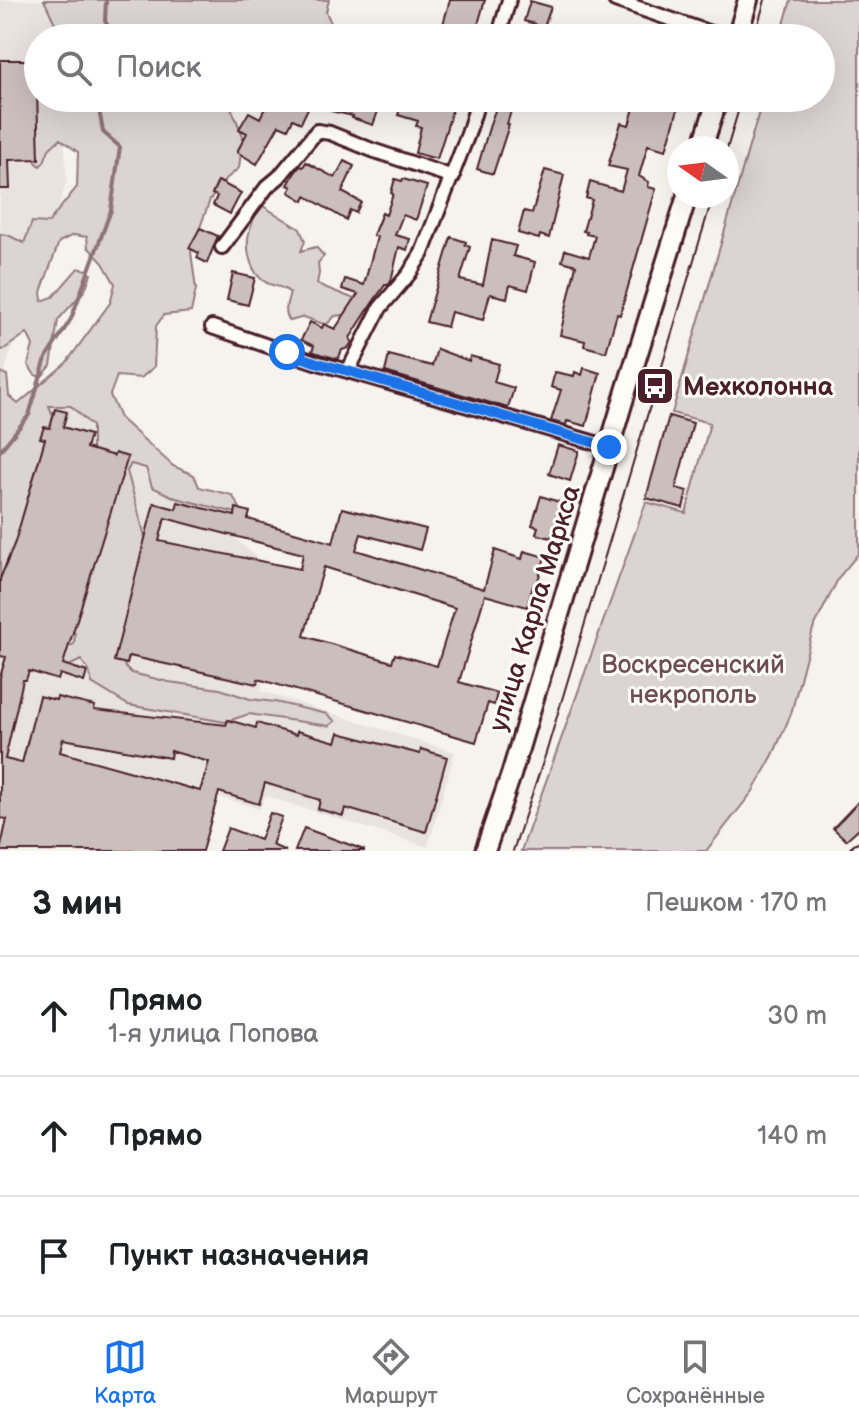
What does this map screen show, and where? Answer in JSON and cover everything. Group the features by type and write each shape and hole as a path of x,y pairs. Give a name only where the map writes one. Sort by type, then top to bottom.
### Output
{"main road":[{"path":"741,24 748,0"},
{"path":"706,136 714,112"},
{"name":"улица Карла Маркса","path":"485,851 511,775 683,208"}],"street":[{"path":"502,24 509,0"},
{"path":"615,0 684,24"},
{"path":"348,371 380,308 409,274 422,253 453,177 474,112"},
{"path":"222,247 267,187 317,131 453,177"},
{"path":"212,327 315,362 609,447"}],"shaded area":[{"path":"0,0 53,0 55,24 24,24 24,112 62,112 67,181 0,385"},
{"path":"55,377 285,583 261,691 455,752 428,847 265,796 260,809 211,795 0,851 0,525"}],"green space":[{"path":"44,0 329,0 326,12 332,24 55,24"},
{"name":"Воскресенский некрополь","path":"791,0 859,0 859,553 839,577 813,629 791,714 773,755 753,791 706,851 521,851 646,502 686,513 710,423 672,413 731,208 739,208 739,181 759,112 835,112 835,24 784,24"},
{"path":"35,112 233,112 243,136 239,168 210,200 191,252 196,289 191,312 164,315 156,326 154,367 141,378 117,376 110,395 120,418 173,466 194,475 199,487 232,495 240,508 236,513 176,498 152,487 146,468 131,464 127,471 147,544 122,657 125,667 132,673 220,689 250,699 327,714 335,721 329,726 249,714 225,722 128,705 92,683 89,671 81,660 67,667 60,665 62,649 74,644 75,634 67,618 92,450 92,426 71,406 49,406 55,420 34,477 0,603 0,372 7,375 9,396 18,404 66,363 110,303 115,284 103,263 88,247 87,237 73,235 59,242 41,292 42,301 53,297 78,268 91,274 85,290 58,320 51,366 41,377 35,375 28,365 33,345 27,333 0,349 0,234 24,243 32,222 48,223 77,187 78,152 60,139 49,149 40,166 36,162 33,145"},
{"path":"263,206 300,229 305,241 301,251 316,247 324,256 318,263 317,284 357,300 350,314 335,316 326,325 304,317 290,321 286,311 290,293 261,279 253,268 249,254 250,230 257,209"}],"building":[{"path":"450,0 485,0 478,24 443,24"},
{"path":"530,1 551,7 545,24 524,21"},
{"path":"0,60 24,60 24,112 38,112 39,159 9,160 10,189 0,189"},
{"path":"249,112 260,118 263,112 306,112 301,123 293,119 288,129 279,125 257,164 237,152 247,133 239,129"},
{"path":"335,112 378,112 373,125"},
{"path":"399,112 452,112 437,159 415,153 421,127 416,126 418,121 398,115"},
{"path":"495,112 511,112 493,174 477,169"},
{"path":"633,112 677,112 670,136 667,136 666,150 648,145 639,176 649,182 648,187 656,189 620,315 617,314 606,352 584,346 585,341 560,335 576,265 562,261 565,250 589,257 595,236 583,231 592,200 586,198 590,182 621,191 627,170 608,166 621,123 629,125"},
{"path":"344,161 354,166 342,192 361,202 356,213 350,210 346,220 306,196 304,201 289,192 292,187 288,185 294,174 306,162 335,178"},
{"path":"545,170 564,175 549,238 540,235 539,239 518,233 524,211 532,213"},
{"path":"395,179 427,186 416,220 403,215 395,235 410,239 407,250 399,247 391,281 373,302 350,338 352,342 342,350 338,359 312,351 314,346 301,340 310,322 322,328 324,324 335,329 358,294 342,289 345,279 364,285 377,237 373,235 382,213 386,215"},
{"path":"218,181 241,193 230,214 213,205 217,196 212,194"},
{"path":"200,228 218,236 207,263 197,258 199,253 189,248"},
{"path":"451,237 466,242 465,245 470,247 460,280 483,285 492,240 516,246 513,256 535,262 528,290 510,285 507,298 490,294 483,320 451,312 447,327 426,322"},
{"path":"233,273 255,278 248,305 227,300"},
{"path":"437,349 469,361 470,356 499,364 494,382 514,388 508,408 385,372 389,355 432,366"},
{"path":"584,368 600,373 586,426 551,421 561,390 551,387 555,372 582,375"},
{"path":"55,409 67,412 63,427 90,435 86,448 128,457 63,664 87,672 84,682 60,674 58,680 29,671 26,680 23,680 5,759 22,763 39,696 95,706 94,710 226,725 228,720 256,728 257,723 296,735 297,731 336,742 339,733 420,754 421,749 447,757 426,832 345,808 343,816 318,809 320,800 265,783 259,804 219,792 202,851 0,851 7,819 0,818 0,677 6,657 0,656 0,579 15,542 45,439 40,438 44,427 50,428","holes":["63,739 170,758 171,751 209,762 200,791 60,752"]},
{"path":"669,416 693,423 676,488 687,491 683,508 646,498"},
{"path":"558,445 579,451 570,481 549,474"},
{"path":"541,496 562,503 551,538 536,534 538,527 532,525"},
{"path":"178,502 235,516 236,508 250,512 248,519 333,543 342,508 426,529 420,550 361,534 356,550 484,589 495,550 522,559 524,551 545,557 527,607 485,595 459,682 497,693 494,705 488,703 476,742 258,679 257,684 129,656 127,664 114,661 154,503 176,509","holes":["165,518 303,554 300,569 159,541","324,567 455,608 437,666 395,654 392,662 304,636"]},
{"path":"859,801 859,828 846,840 833,828"},
{"path":"270,813 282,817 272,845 286,851 219,851 228,828 260,840"},
{"path":"304,828 364,850 364,851 295,851"}],"waterway":[{"path":"106,0 107,24"},
{"path":"0,451 29,415 46,358 71,319 111,210 120,147 103,132 99,112"}],"tram line":[{"path":"758,24 765,0"},
{"path":"731,136 738,112"},
{"path":"513,851 546,753 709,208"}],"place":[{"name":"Мехколонна","path":"655,386"}],"route":[{"path":"287,352 609,447"}]}
